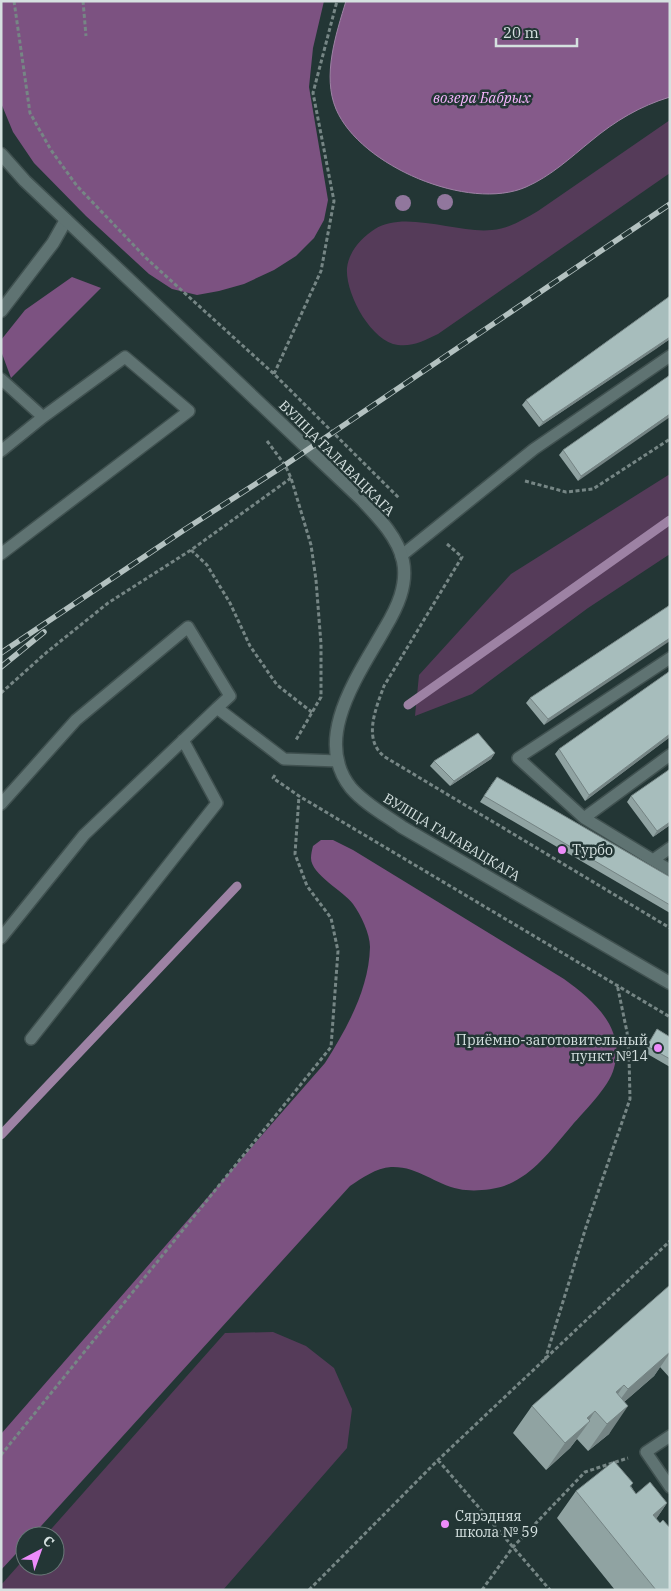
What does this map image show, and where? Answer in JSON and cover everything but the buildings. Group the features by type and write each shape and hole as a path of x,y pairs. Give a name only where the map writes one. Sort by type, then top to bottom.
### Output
{"street":[{"name":"ВУЛІЦА ГАЛАВАЦКАГА","path":"1,154 25,181 361,499 388,531 398,547 404,571 403,590 398,603 351,689 341,712 336,742 338,761 343,774 352,788 369,804 402,826 670,983"},
{"path":"1,312 52,243 66,220"}],"lane":[{"path":"401,556 534,450 670,356"},
{"path":"1,451 125,357 189,411 1,554"},
{"path":"1,379 44,417"},
{"path":"1,804 76,720 188,627 230,696 84,835 1,938"},
{"path":"670,658 518,758 584,818 670,870"},
{"path":"217,708 284,759 338,761"},
{"path":"31,1039 217,803 183,740"},
{"path":"584,818 670,755"},
{"path":"653,860 670,848"},
{"path":"670,1436 646,1452 670,1487"}],"path":[{"path":"14,1 30,113 51,150 78,186 146,258 274,374 399,498"},
{"path":"83,1 86,36"},
{"path":"274,374 321,271 334,201 313,93 337,1"},
{"path":"264,437 285,465 291,478 311,545 321,644 321,697 273,778 299,796 670,1016"},
{"path":"506,472 517,479 566,492 593,490 670,439"},
{"path":"1,694 47,652 108,603 190,550 291,478"},
{"path":"432,530 462,557 384,686 376,708 373,743 385,757 670,928"},
{"path":"190,550 207,565 230,604 250,646 277,685 313,713"},
{"path":"1,1456 331,1047 338,951 331,918 307,886 295,854 299,796"},
{"path":"544,1360 586,1227 630,1099 627,1032 617,984"},
{"path":"310,1589 438,1460 670,1241"},
{"path":"482,1590 514,1547 585,1472 646,1452"},
{"path":"438,1460 550,1590"}],"shaded area":[{"path":"1,1 324,1 313,48 309,87 328,200 324,220 314,238 296,256 274,270 244,284 219,291 197,295 172,289 149,274 86,216 34,163 13,132 1,103"},
{"path":"670,120 670,173 438,334 414,344 398,345 388,342 369,326 355,303 350,290 347,268 353,250 365,236 375,229 387,224 401,222 417,222 479,230 492,230 510,226 538,211"},
{"path":"72,277 101,288 11,378 1,351 1,340 25,310"},
{"path":"670,474 670,554 588,608 472,694 415,716 419,675 511,574"},
{"path":"321,840 333,840 353,850 575,987 596,1006 611,1028 615,1040 616,1054 611,1076 594,1100 540,1162 514,1182 494,1189 464,1190 450,1187 410,1169 391,1167 375,1171 350,1186 41,1526 15,1526 15,1555 1,1570 1,1434 325,1063 349,1022 361,993 369,963 370,947 367,931 362,919 349,899 316,871 312,864 311,856 313,846"},
{"path":"273,1332 306,1346 334,1368 352,1409 347,1448 223,1590 1,1590 1,1585 15,1569 15,1576 65,1576 65,1526 54,1526 225,1333"}],"water":[{"name":"возера Бабрых","path":"346,1 670,1 670,97 648,105 619,121 552,172 526,187 502,193 476,193 447,188 419,179 392,165 368,149 349,130 336,109 330,83 330,69 335,41"}],"waterway":[{"path":"408,705 670,520"},
{"path":"1,1135 237,886"}],"railway":[{"path":"1,653 184,530 285,465 670,204"},
{"path":"1,667 44,632"}],"place":[{"name":"Турбо","path":"562,850"},
{"name":"Приёмно-заготовительный пункт №14","path":"658,1048"},
{"name":"Сярэдняя школа № 59","path":"445,1524"}]}
